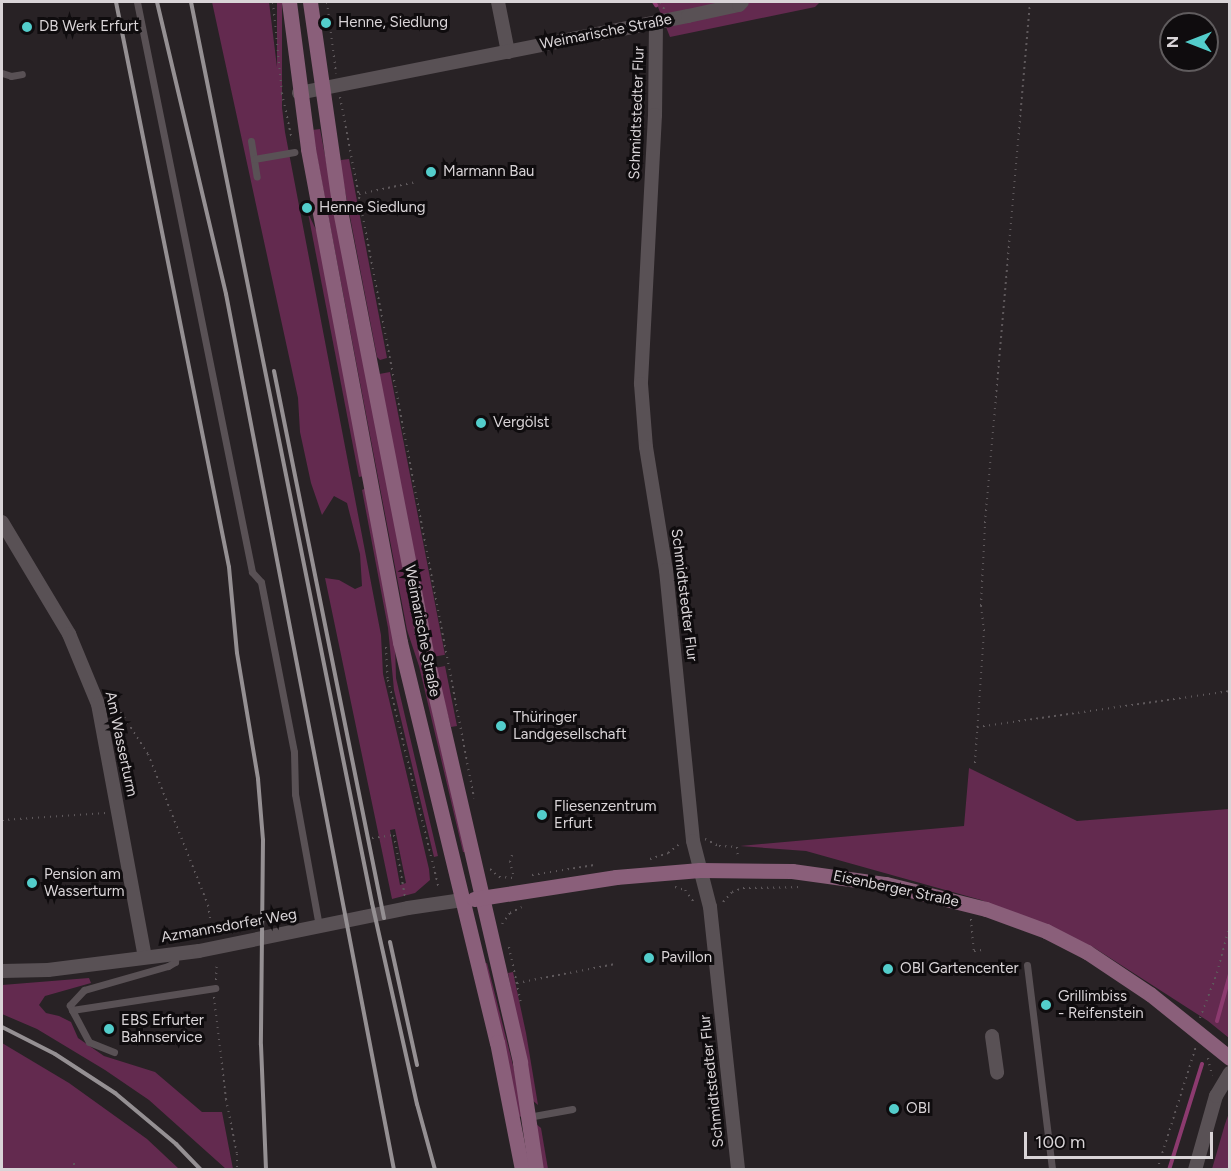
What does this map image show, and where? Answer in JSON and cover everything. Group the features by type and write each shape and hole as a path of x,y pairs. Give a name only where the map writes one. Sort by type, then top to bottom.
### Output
{"main road":[{"name":"Weimarische Straße","path":"289,2 299,93 367,482 407,675 497,1042 522,1170"},
{"name":"Weimarische Straße","path":"309,2 320,89 342,222 428,663 490,897 520,1063 536,1170"},
{"name":"Eisenberger Straße","path":"462,900 616,877 700,870 792,871 886,884 986,909 1046,931 1087,952 1143,988 1230,1058"}],"street":[{"path":"498,2 508,52"},
{"name":"Weimarische Straße","path":"299,93 656,22 740,3"},
{"name":"Schmidtstedter Flur","path":"656,22 655,115 641,384 646,447 666,570 693,841 710,907 738,1170"},
{"name":"Am Wasserturm","path":"2,522 69,634 88,675 98,704 145,957"},
{"name":"Azmannsdorfer Weg","path":"2,971 48,970 176,953 408,908 462,900"},
{"path":"993,1036 997,1073"},
{"path":"1195,1170 1216,1096 1230,1073"}],"lane":[{"path":"137,2 252,572 261,582 294,752 295,794 319,926"},
{"path":"2,73 11,76 22,74"},
{"path":"251,141 257,177"},
{"path":"254,159 294,152"},
{"path":"114,1052 89,1042 70,1005 84,990 168,966 175,962 176,953"},
{"path":"1026,965 1052,1170"},
{"path":"72,1010 215,988"},
{"path":"528,1117 572,1110"}],"path":[{"path":"273,2 282,93 290,130"},
{"path":"327,2 332,44"},
{"path":"975,763 984,632 981,606 984,523 1030,2"},
{"path":"351,150 474,798"},
{"path":"359,194 416,182"},
{"path":"88,675 109,693 148,754 208,905 214,936"},
{"path":"976,727 1230,691"},
{"path":"2,820 119,812"},
{"path":"372,838 394,835 408,908"},
{"path":"650,859 668,854 678,843 706,839 719,846 737,847"},
{"path":"490,869 499,877 514,878 510,861 512,855"},
{"path":"488,861 490,897"},
{"path":"432,864 443,902"},
{"path":"525,876 582,865 604,865"},
{"path":"674,886 685,890 697,908 721,906 732,892 743,888 804,887"},
{"path":"502,924 510,912 532,905"},
{"path":"971,914 974,951 982,950"},
{"path":"1195,1028 1217,973 1230,924"},
{"path":"218,961 213,1005 237,1154 237,1170"},
{"path":"518,983 615,964"},
{"path":"1157,1170 1194,1045 1209,1059 1211,1083"},
{"path":"71,1170 76,1160"}],"shaded area":[{"path":"212,2 269,2 285,132 381,635 383,674 429,869 430,880 415,893 392,899 325,578 339,580 355,589 362,586 360,554 347,503 334,496 322,515 311,483 300,432 298,398","holes":["395,829 406,883 400,885 390,830"]},
{"path":"277,2 282,2 282,127 277,127"},
{"path":"656,2 820,2 815,7 670,37"},
{"path":"320,129 424,675 465,852 463,852 419,666 407,630 312,130"},
{"path":"349,159 387,358 380,360 377,357 340,165 341,160"},
{"path":"308,213 318,234 364,476 359,477"},
{"path":"390,372 445,655 434,657 379,374"},
{"path":"366,488 395,643 396,678 438,856 434,857 394,690 388,628 362,490"},
{"path":"445,666 457,726 451,727 435,668"},
{"path":"969,768 1077,821 1229,809 1229,1038 1208,1021 1093,947 981,900 806,851 740,846 964,826"},
{"path":"487,963 515,1073 522,1116 519,1117 484,964"},
{"path":"513,972 538,1105 532,1100 508,973"},
{"path":"89,978 91,983 45,996 39,1005 46,1013 71,1022 78,1038 104,1056 155,1072 202,1112 222,1112 233,1169 226,1169 149,1100 105,1070 37,1029 2,1014 2,985"},
{"path":"2,1043 69,1083 147,1139 179,1169 2,1169"},
{"path":"1229,1113 1229,1169 1212,1169 1225,1124"},
{"path":"536,1124 541,1128 548,1169 543,1169"}],"waterway":[{"path":"1217,1021 1230,974"},
{"path":"1169,1170 1202,1064"}],"railway":[{"path":"116,2 229,567 237,653 258,779 263,840 261,1045 266,1170"},
{"path":"157,2 226,294 394,1170"},
{"path":"191,2 372,903 417,1104 435,1170"},
{"path":"274,371 384,918"},
{"path":"390,942 417,1065"},
{"path":"2,1027 55,1054 115,1093 176,1144 201,1170"}],"place":[{"name":"Henne, Siedlung","path":"326,23"},
{"name":"DB Werk Erfurt","path":"27,27"},
{"name":"Marmann Bau","path":"431,172"},
{"name":"Henne Siedlung","path":"307,208"},
{"name":"Vergölst","path":"481,423"},
{"name":"Thüringer Landgesellschaft","path":"501,726"},
{"name":"Fliesenzentrum Erfurt","path":"542,815"},
{"name":"Pension am Wasserturm","path":"32,883"},
{"name":"Pavillon","path":"649,958"},
{"name":"OBI Gartencenter","path":"888,969"},
{"name":"Grillimbiss - Reifenstein","path":"1046,1005"},
{"name":"EBS Erfurter Bahnservice","path":"109,1029"},
{"name":"OBI","path":"894,1109"}]}
